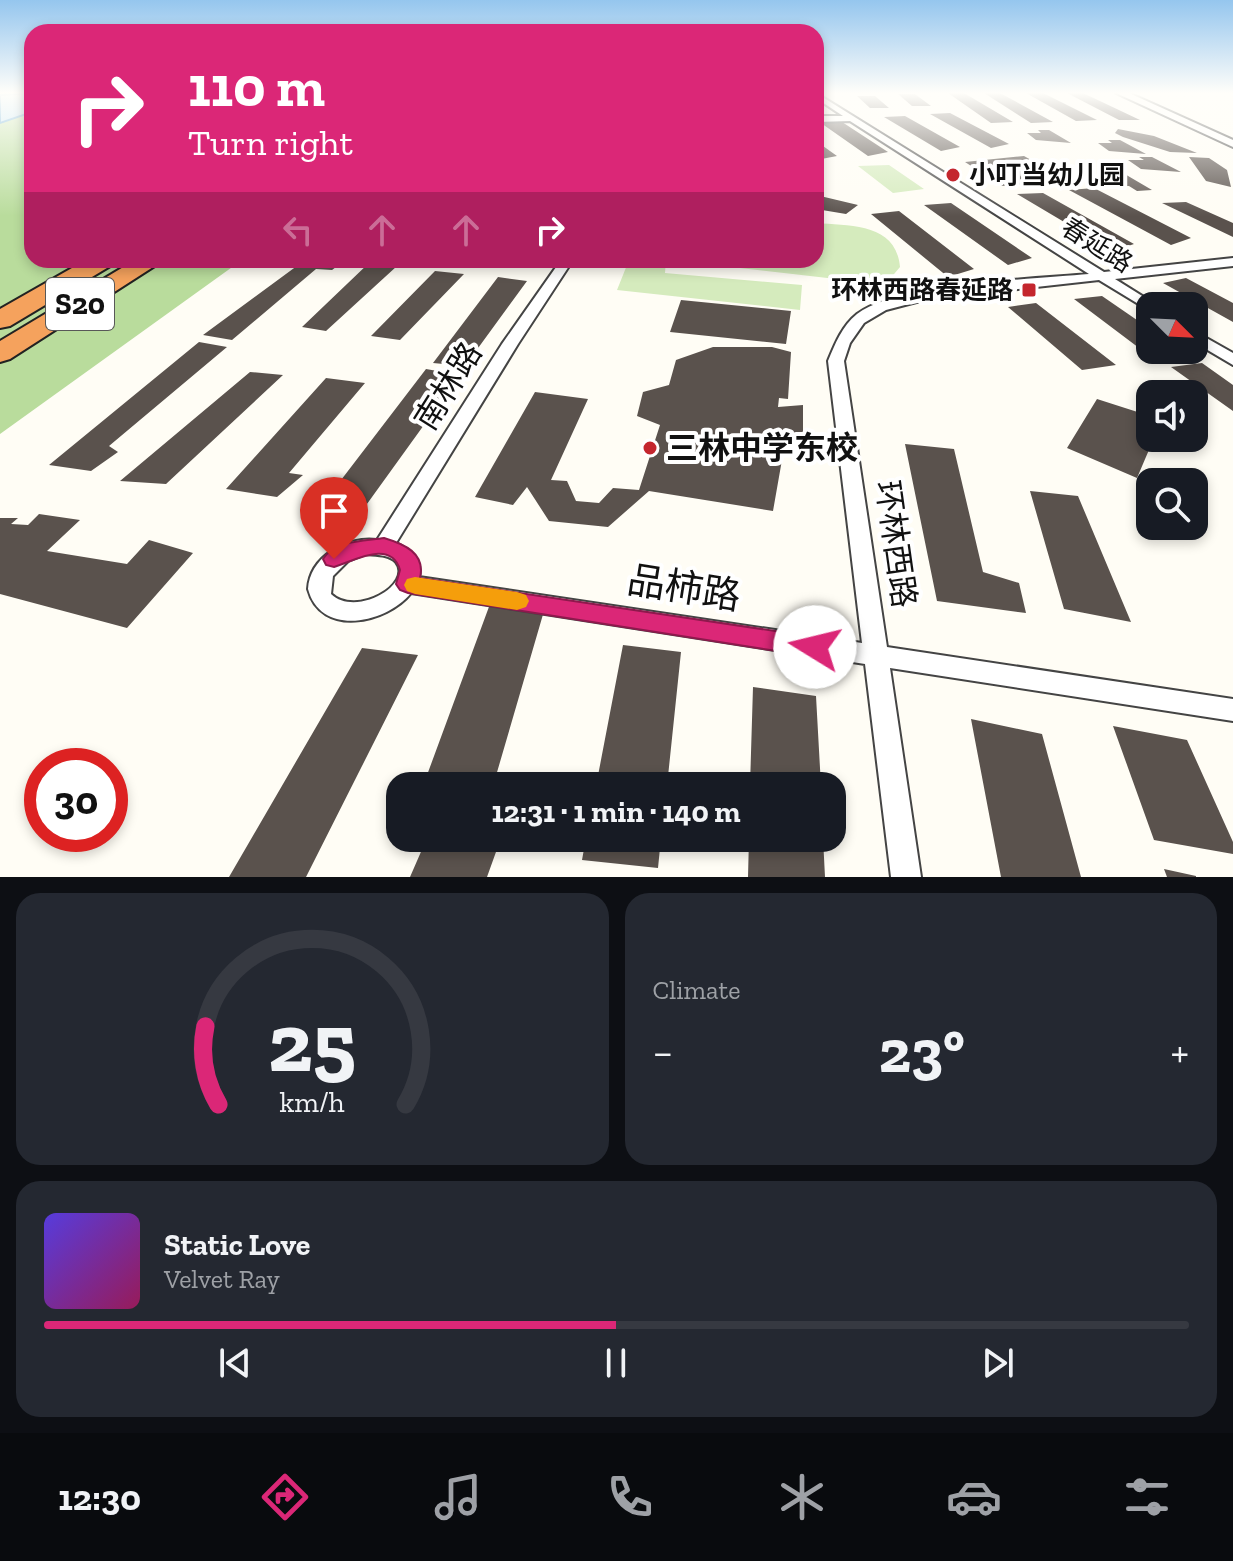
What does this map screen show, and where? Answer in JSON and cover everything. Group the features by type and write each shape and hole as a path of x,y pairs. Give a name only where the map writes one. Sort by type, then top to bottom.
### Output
{"highway":[{"name":"S20","path":"0,320 90,268"},
{"name":"S20","path":"0,353 139,268"}],"street":[{"name":"春延路","path":"877,134 1136,298"},
{"path":"1211,134 1233,144"},
{"name":"环林西路","path":"906,877 836,361 851,323 884,305 928,295 1233,262"},
{"name":"南林路","path":"384,546 510,344 562,268"},
{"path":"1208,344 1233,360"},
{"path":"384,546 398,550 408,559 411,570 408,584 390,602 364,612 344,612 328,606 319,597 317,585 323,571 334,559 349,551 384,546"},
{"name":"品柿路","path":"408,584 1233,710"}],"green space":[{"path":"0,134 24,134 24,268 231,268 0,434"},
{"path":"889,165 924,189 893,193 858,166"},
{"path":"824,224 857,227 881,235 897,253 900,267 889,280 871,283 740,268 824,268"},
{"path":"626,268 665,268 665,273 802,285 800,310 617,290"}],"building":[{"path":"836,134 860,134 888,152 868,156"},
{"path":"912,134 937,134 960,147 941,151"},
{"path":"966,134 990,134 1009,144 991,148"},
{"path":"1028,134 1056,134 1071,143 1036,140"},
{"path":"1117,134 1154,136 1197,153 1170,152"},
{"path":"1108,140 1120,140 1146,154 1109,151 1098,143 1112,143"},
{"path":"824,147 837,156 824,158"},
{"path":"1024,156 1067,180 1002,186 965,162"},
{"path":"1139,157 1152,157 1181,172 1141,169 1128,160 1144,160"},
{"path":"1189,157 1209,158 1227,170 1231,187 1206,181"},
{"path":"1109,173 1123,173 1152,190 1137,191 1129,186 1110,186 1098,177 1114,177"},
{"path":"1094,188 1191,238 1171,245 1069,190"},
{"path":"1043,193 1134,244 1113,251 1017,194"},
{"path":"824,197 858,205 846,214 824,210"},
{"path":"1186,202 1233,223 1233,237 1162,203"},
{"path":"951,203 1032,258 1008,265 924,205"},
{"path":"899,211 974,269 948,277 871,214"},
{"path":"294,268 335,268 316,269 232,340 203,335"},
{"path":"364,268 395,268 326,331 302,327"},
{"path":"435,271 464,274 400,340 371,336"},
{"path":"498,277 527,281 465,366 433,363"},
{"path":"1186,278 1233,303 1233,322 1208,308 1208,292 1179,292 1163,283"},
{"path":"1102,296 1136,319 1136,346 1074,299"},
{"path":"681,300 791,311 786,344 670,332"},
{"path":"1036,303 1116,365 1082,370 1008,307"},
{"path":"199,342 227,347 109,446 118,452 91,471 49,465"},
{"path":"713,347 772,347 791,352 788,399 779,398 778,407 803,405 803,437 786,437 773,511 649,491 608,527 549,521 527,487 513,505 475,497 535,392 588,399 551,480 567,481 576,501 599,503 613,488 639,490 660,425 637,416 643,392 669,385 676,360"},
{"path":"1203,364 1233,385 1233,411 1208,393 1208,380 1189,380 1171,367"},
{"path":"426,369 460,375 354,522 312,518"},
{"path":"250,372 283,375 166,484 120,481"},
{"path":"326,378 365,383 289,473 303,475 277,497 226,489"},
{"path":"1097,399 1136,412 1136,452 1148,452 1141,468 1136,468 1136,478 1067,448"},
{"path":"905,444 954,449 983,572 1019,583 1026,613 937,601"},
{"path":"1030,491 1078,496 1131,622 1064,609"},
{"path":"39,514 80,520 47,551 127,564 149,540 193,553 127,628 0,594 0,518 18,518 11,524 28,525"},
{"path":"490,604 544,611 497,772 428,772"},
{"path":"623,645 681,652 668,772 599,772"},
{"path":"362,648 418,655 306,877 229,877"},
{"path":"753,687 816,696 820,772 750,772"},
{"path":"971,719 1042,734 1081,877 1001,877"},
{"path":"1113,726 1187,740 1233,842 1233,854 1154,840"},
{"path":"421,852 496,852 487,877 410,877"},
{"path":"583,852 660,852 658,868 582,860"},
{"path":"749,852 824,852 825,877 748,877"},
{"path":"1164,869 1196,876 1196,877 1167,877"}],"slow traffic":[{"path":"415,585 517,601"}],"place":[{"name":"小叮当幼儿园","path":"953,175"},
{"name":"环林西路春延路","path":"1029,290"},
{"name":"三林中学东校","path":"650,448"}],"route":[{"path":"334,559 366,546 384,546 398,550 408,559 411,570 408,584 815,647"}]}
